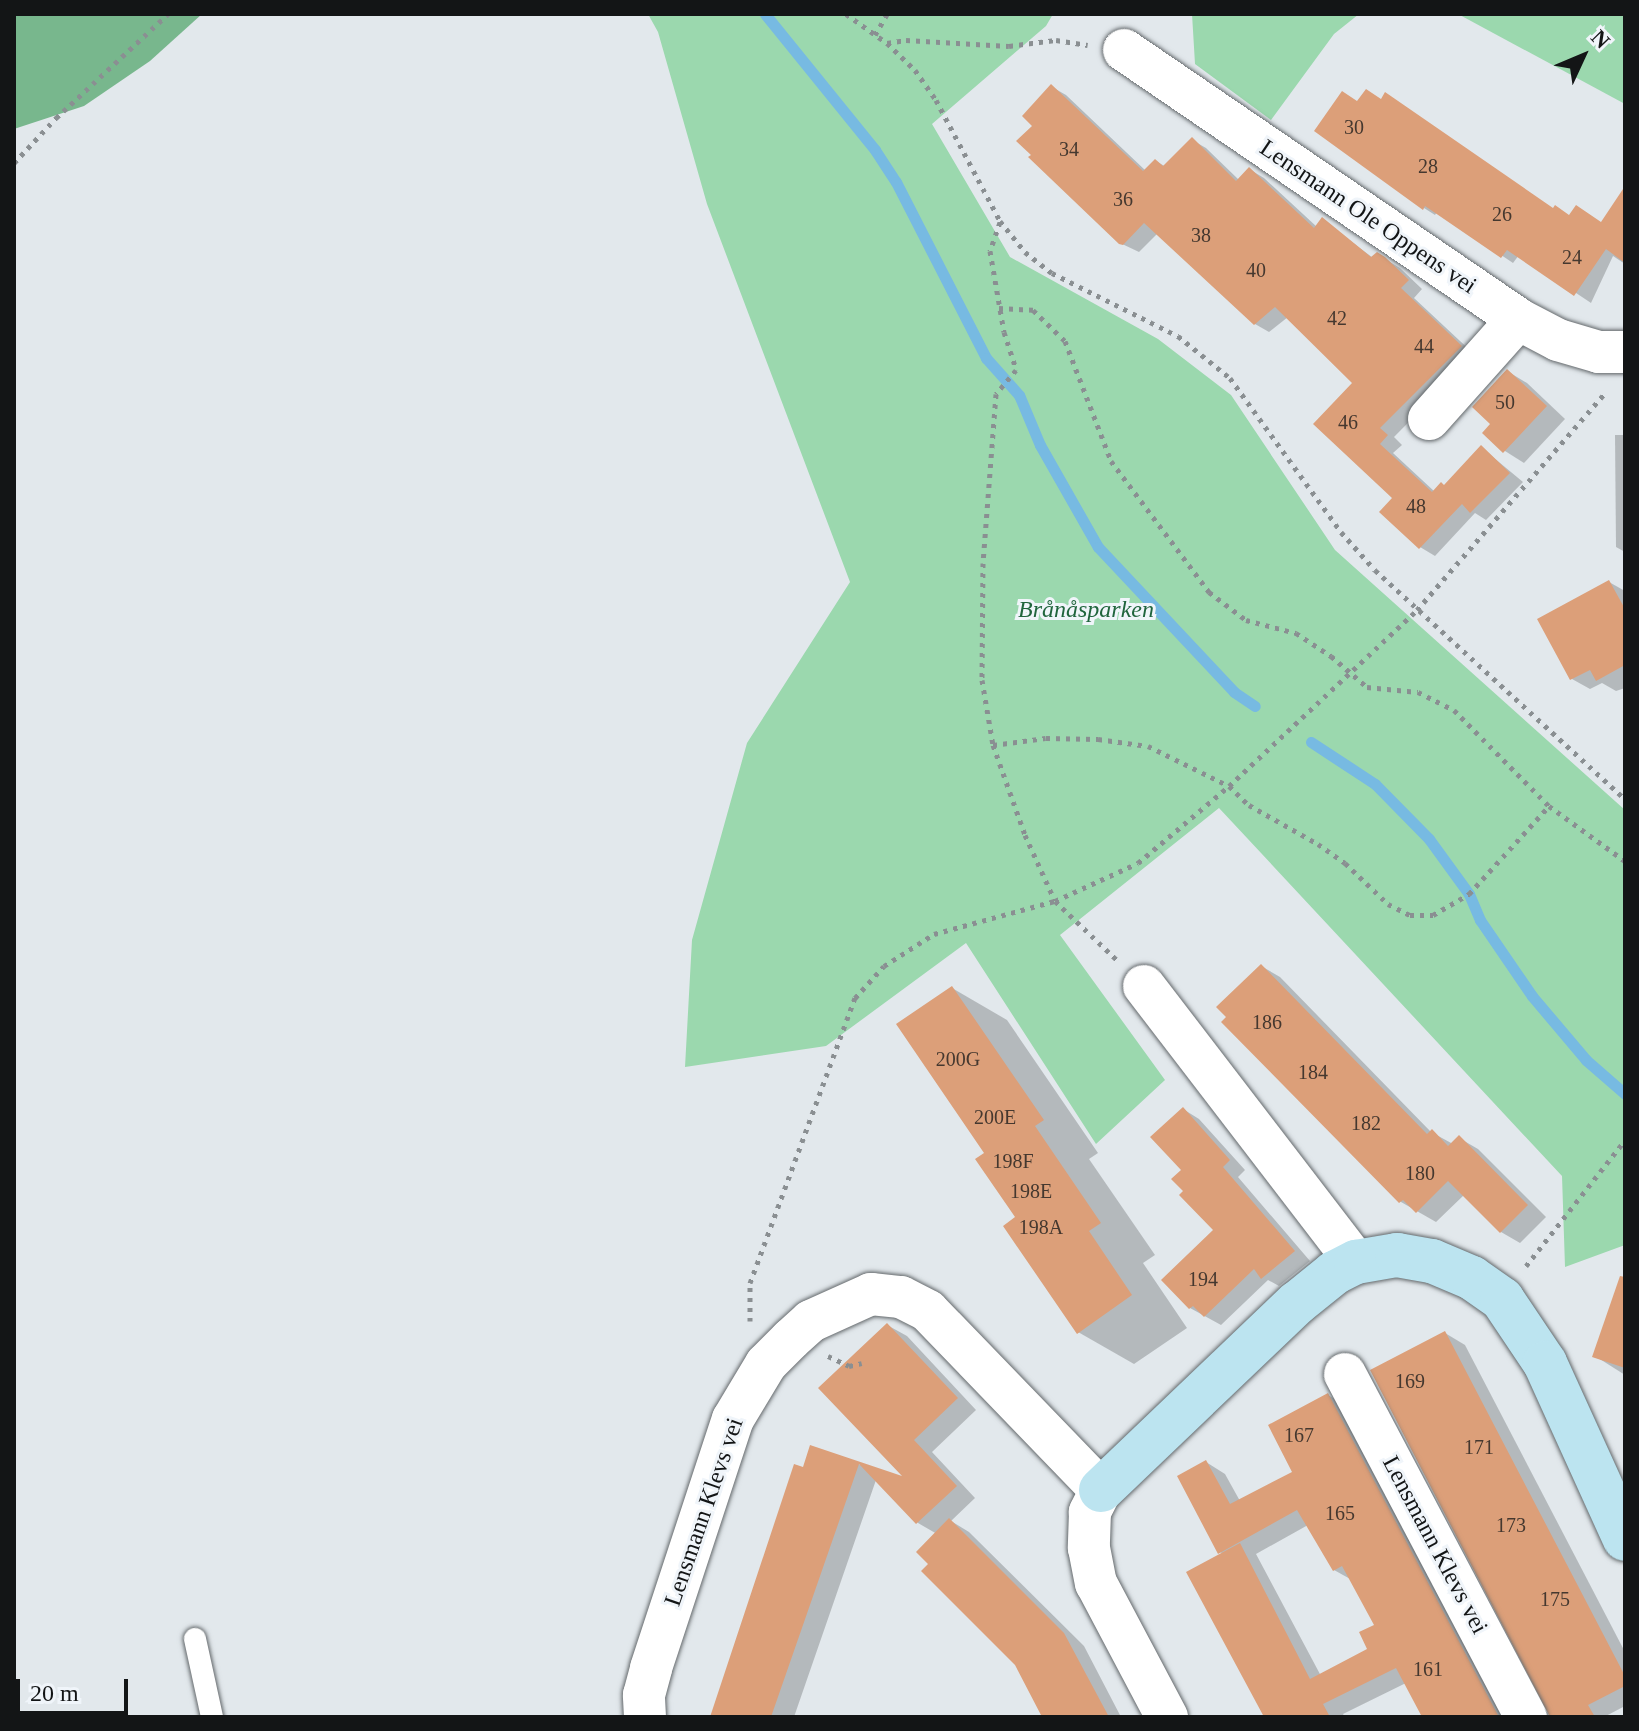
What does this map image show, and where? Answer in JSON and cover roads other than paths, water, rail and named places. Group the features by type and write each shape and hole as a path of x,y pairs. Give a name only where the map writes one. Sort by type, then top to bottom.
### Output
{"street":[{"name":"Lensmann Ole Oppens vei","path":"1124,50 1518,319 1558,340 1599,352 1620,368"},
{"path":"1429,419 1518,319"},
{"path":"1144,986 1356,1262"},
{"path":"1167,1717 1096,1583 1089,1548 1090,1512 1101,1490 1297,1303 1334,1273 1356,1262 1397,1255 1432,1261 1472,1278 1502,1299 1545,1363 1620,1515"},
{"name":"Lensmann Klevs vei","path":"645,1717 644,1695 651,1668 733,1419 766,1364 811,1321 841,1305 871,1294 901,1297 928,1311 971,1352 1101,1490"},
{"name":"Lensmann Klevs vei","path":"1345,1374 1526,1717"}],"lane":[{"path":"195,1639 212,1717"}],"waterway":[{"path":"765,14 875,150 896,182 986,358 1019,395 1040,445 1098,547 1234,692 1255,706"},
{"path":"1311,742 1375,784 1429,839 1469,894 1480,920 1532,996 1586,1060 1625,1094"}],"park label":[{"name":"Brånåsparken","path":"1086,610"}]}
